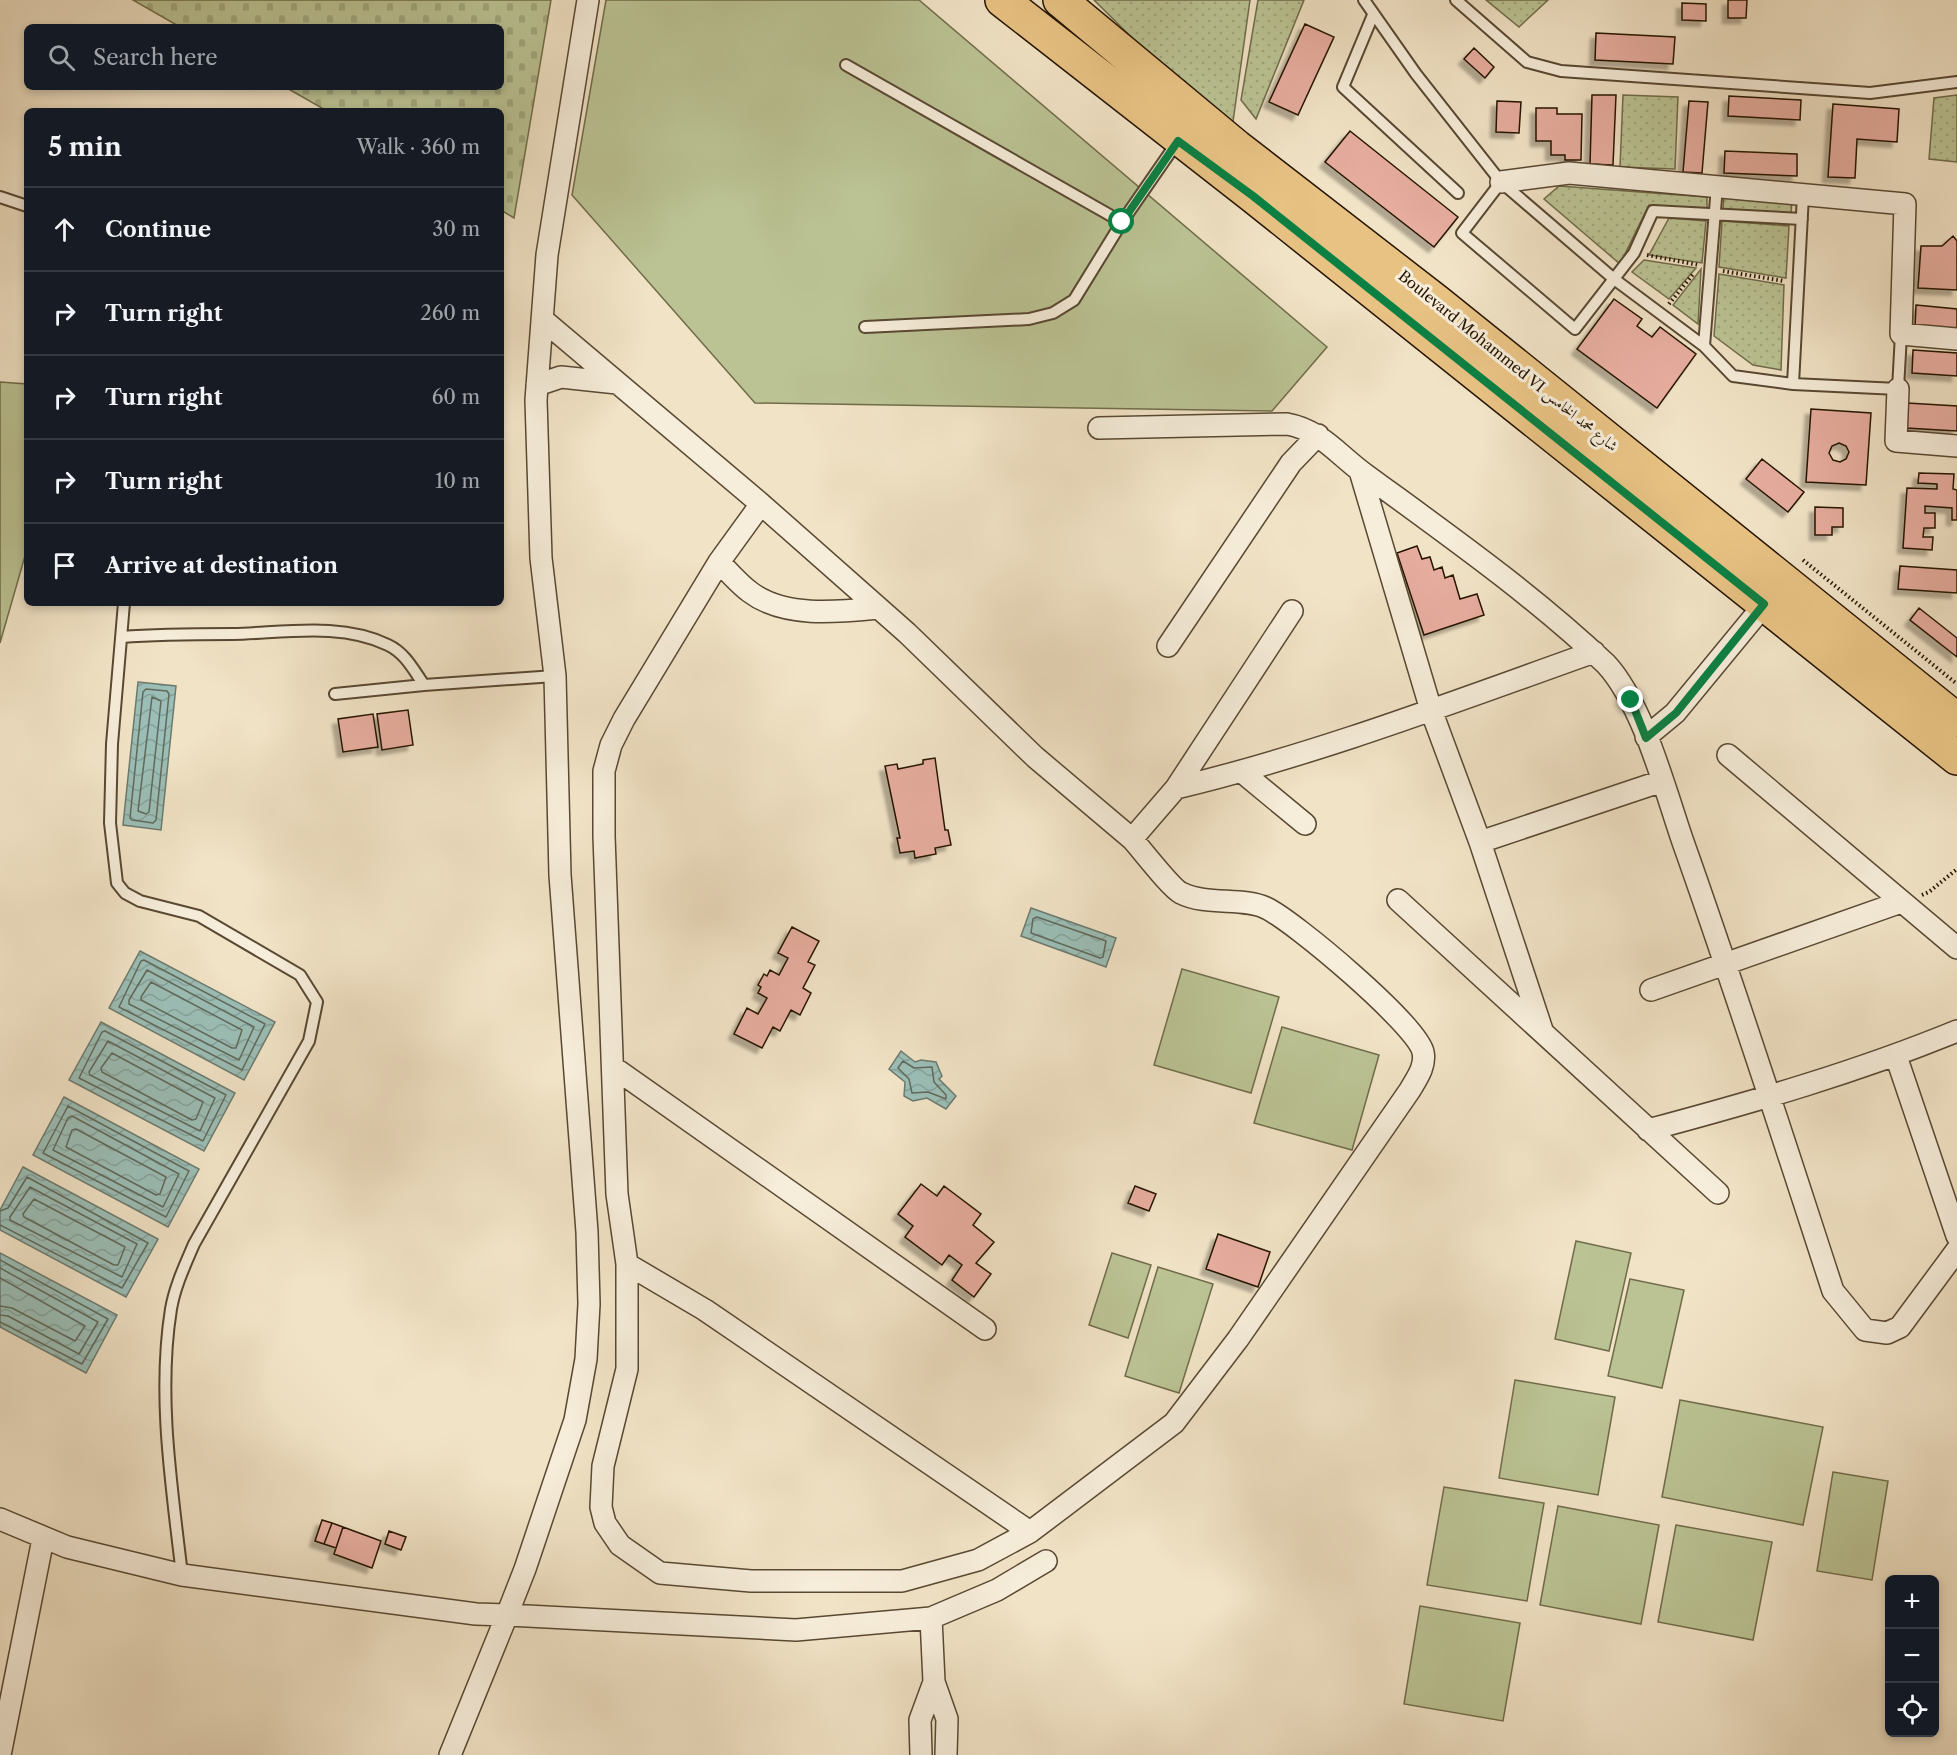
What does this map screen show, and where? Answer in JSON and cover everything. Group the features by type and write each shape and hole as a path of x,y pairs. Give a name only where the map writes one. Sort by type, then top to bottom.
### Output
{"main road":[{"name":"Boulevard Mohammed VI شارع محمد الخامس","path":"1002,0 1178,141 1253,196 1957,758"},
{"name":"Boulevard Mohammed VI شارع محمد الخامس","path":"1060,0 1237,147 1436,301 1957,720"}],"street":[{"path":"450,1755 525,1569 574,1420 586,1359 589,1304 587,1232 560,875 555,676 541,558 537,385 547,255 588,0"},
{"path":"1501,182 1569,173 1905,204 1901,334 1957,339"},
{"path":"542,319 761,504 878,608 1035,757 1132,839 1179,892 1197,898 1265,907 1290,923 1390,1008 1416,1038 1423,1053 1422,1070 1238,1339 1174,1423 1030,1532 978,1560 902,1581 751,1581 660,1573 620,1545 605,1523 602,1507 603,1466 627,1369 627,1264 617,1194 604,836 604,771 611,745 624,719 719,562 761,504"},
{"path":"537,385 561,377 617,383"},
{"path":"1898,388 1896,441 1957,446"},
{"path":"1099,428 1287,424 1302,427 1318,435 1360,471 1470,551 1594,652 1618,677 1631,700 1646,738 1726,965 1833,1291 1865,1330 1887,1334 1900,1327 1957,1250"},
{"path":"1168,646 1291,463 1318,435"},
{"path":"1360,471 1431,710 1480,842 1542,1030"},
{"path":"719,562 750,592 765,601 817,611 878,608"},
{"path":"1646,738 1676,713 1764,604"},
{"path":"1132,839 1176,788 1292,611"},
{"path":"1176,788 1242,772 1431,710 1594,652"},
{"path":"1728,755 1957,948"},
{"path":"1242,772 1305,824"},
{"path":"1480,842 1662,781"},
{"path":"1398,900 1718,1193"},
{"path":"1651,990 1901,902"},
{"path":"1648,1130 1770,1097 1896,1056 1957,1031"},
{"path":"1896,1056 1957,1236"},
{"path":"613,1067 985,1329"},
{"path":"627,1264 705,1310 1030,1532"},
{"path":"0,1519 43,1539 182,1575 464,1613 796,1630 932,1618 997,1590 1046,1561"},
{"path":"0,1755 43,1539"},
{"path":"932,1618 934,1682 947,1719 946,1755"},
{"path":"921,1755 920,1720 934,1682"}],"lane":[{"path":"1364,0 1373,15 1501,182 1614,279 1704,346 1733,376 1793,384 1898,388 1901,334"},
{"path":"1456,0 1527,62 1561,70 1870,93 1957,82"},
{"path":"1373,15 1344,87 1458,193"},
{"path":"846,65 1122,222"},
{"path":"865,327 1029,319 1053,313 1074,300 1122,222 1178,141"},
{"path":"1501,182 1462,233 1575,329 1634,253 1653,211 1802,219"},
{"path":"1704,346 1717,186"},
{"path":"1793,384 1803,195"},
{"path":"0,197 24,205"},
{"path":"124,606 112,755 110,823 117,883 125,893 140,901 199,916 300,975 317,1002 309,1041 194,1244 179,1279 171,1309 167,1419 182,1575"},
{"path":"122,638 293,631 351,634 379,641 404,655 424,685"},
{"path":"335,694 555,676"}],"path":[{"path":"1634,253 1701,265 1661,313"},
{"path":"1712,269 1797,284"},
{"path":"1901,902 1929,892 1957,869"}],"green space":[{"path":"133,0 551,0 514,218 504,212 504,108 322,108 290,90 504,90 504,24 175,24"},
{"path":"606,0 919,0 1327,347 1272,411 755,403 572,195"},
{"path":"1094,0 1250,0 1231,136"},
{"path":"1258,0 1304,0 1256,119 1241,100"},
{"path":"1486,0 1548,0 1519,27"},
{"path":"1623,95 1678,97 1675,169 1620,167"},
{"path":"1957,95 1957,162 1929,159 1934,98"},
{"path":"1559,186 1707,197 1707,209 1649,205 1620,264 1544,199"},
{"path":"1724,195 1792,200 1791,214 1723,209"},
{"path":"1669,218 1706,221 1702,263 1649,255"},
{"path":"1722,221 1789,226 1786,278 1719,267"},
{"path":"1644,260 1696,268 1669,299 1632,272"},
{"path":"1701,269 1698,324 1673,305"},
{"path":"1719,274 1784,285 1781,370 1753,365 1714,336"},
{"path":"0,382 24,384 24,559 0,643"},
{"path":"1182,969 1279,997 1251,1093 1154,1065"},
{"path":"1282,1027 1379,1055 1352,1150 1254,1123"},
{"path":"1576,1241 1631,1253 1609,1351 1555,1339"},
{"path":"1112,1253 1151,1265 1128,1338 1089,1325"},
{"path":"1158,1267 1213,1284 1179,1393 1125,1376"},
{"path":"1630,1279 1684,1290 1662,1388 1608,1376"},
{"path":"1515,1380 1615,1397 1598,1495 1499,1478"},
{"path":"1680,1400 1823,1427 1803,1525 1662,1497"},
{"path":"1833,1472 1888,1481 1872,1580 1817,1571"},
{"path":"1444,1487 1544,1503 1527,1601 1427,1585"},
{"path":"1558,1506 1659,1525 1641,1624 1540,1605"},
{"path":"1676,1525 1772,1542 1753,1640 1658,1622"},
{"path":"1420,1606 1520,1623 1503,1721 1404,1704"}],"water":[{"path":"138,682 176,686 161,830 123,825"},
{"path":"1031,908 1116,938 1106,967 1021,936"},
{"path":"140,951 275,1022 244,1080 109,1008"},
{"path":"101,1022 235,1093 204,1151 69,1080"},
{"path":"901,1051 915,1062 921,1060 936,1062 942,1076 939,1079 956,1096 946,1109 927,1098 913,1101 904,1096 905,1082 889,1069"},
{"path":"64,1097 199,1169 168,1227 33,1155"},
{"path":"23,1167 158,1239 126,1297 0,1230 0,1210"},
{"path":"0,1253 117,1315 86,1373 0,1327"}],"building":[{"path":"1728,0 1747,0 1746,18 1728,18"},
{"path":"1682,3 1706,4 1706,21 1682,20"},
{"path":"1305,24 1334,37 1298,115 1269,102"},
{"path":"1596,33 1675,37 1673,64 1595,60"},
{"path":"1474,48 1494,67 1485,78 1464,59"},
{"path":"1592,95 1616,95 1613,165 1590,164"},
{"path":"1729,96 1801,100 1800,120 1728,116"},
{"path":"1497,101 1521,102 1519,133 1496,132"},
{"path":"1689,101 1708,102 1702,173 1683,172"},
{"path":"1833,104 1899,109 1897,142 1857,139 1855,178 1828,177"},
{"path":"1536,108 1557,108 1557,114 1582,114 1581,160 1565,160 1565,155 1551,155 1551,141 1536,141"},
{"path":"1350,131 1458,217 1434,247 1325,162"},
{"path":"1725,151 1797,154 1797,176 1724,173"},
{"path":"1953,236 1957,241 1957,290 1918,288 1921,246 1942,246"},
{"path":"1614,299 1642,319 1637,326 1652,337 1660,327 1696,354 1657,408 1577,349"},
{"path":"1916,305 1957,309 1957,332 1915,329"},
{"path":"1913,350 1957,353 1957,376 1912,373"},
{"path":"1907,403 1957,406 1957,431 1906,428"},
{"path":"1811,409 1871,413 1866,485 1806,482","holes":["1839,443 1846,446 1849,452 1846,459 1840,462 1833,460 1829,453 1832,446"]},
{"path":"1762,459 1804,492 1788,512 1746,479"},
{"path":"1919,473 1954,474 1953,489 1957,490 1957,520 1952,520 1952,508 1925,506 1925,513 1935,513 1935,528 1924,528 1923,537 1933,537 1932,550 1903,548 1907,488 1937,489 1937,484 1918,483"},
{"path":"1815,507 1843,508 1843,527 1832,527 1832,535 1815,535"},
{"path":"1417,546 1422,559 1430,557 1434,570 1442,567 1445,578 1453,575 1460,599 1477,594 1484,615 1424,635 1397,553"},
{"path":"1900,566 1957,570 1957,593 1898,589"},
{"path":"1919,608 1957,638 1957,657 1910,620"},
{"path":"408,710 413,745 382,750 377,714"},
{"path":"373,714 378,747 343,752 338,719"},
{"path":"935,758 945,830 948,830 951,845 935,848 936,854 915,858 914,851 900,853 897,838 900,838 885,766 897,764 898,769 923,764 923,760"},
{"path":"792,927 819,941 808,962 815,965 803,988 811,993 800,1015 791,1010 780,1031 773,1027 762,1048 734,1034 747,1008 758,1014 767,998 758,993 761,987 758,985 764,974 767,976 770,970 779,975 788,958 778,953"},
{"path":"921,1184 937,1196 944,1186 981,1214 973,1225 994,1242 976,1263 991,1274 974,1297 952,1280 962,1265 949,1255 942,1265 905,1237 913,1226 898,1214"},
{"path":"1135,1186 1156,1194 1149,1211 1128,1203"},
{"path":"1218,1234 1270,1252 1258,1287 1206,1269"},
{"path":"322,1520 332,1523 324,1544 315,1541"},
{"path":"332,1523 343,1527 336,1548 324,1544"},
{"path":"343,1527 381,1541 372,1568 334,1554"},
{"path":"389,1531 406,1537 401,1550 385,1544"}],"route":[{"path":"1122,222 1178,141 1253,196 1764,604 1676,713 1646,738 1631,700"}]}
